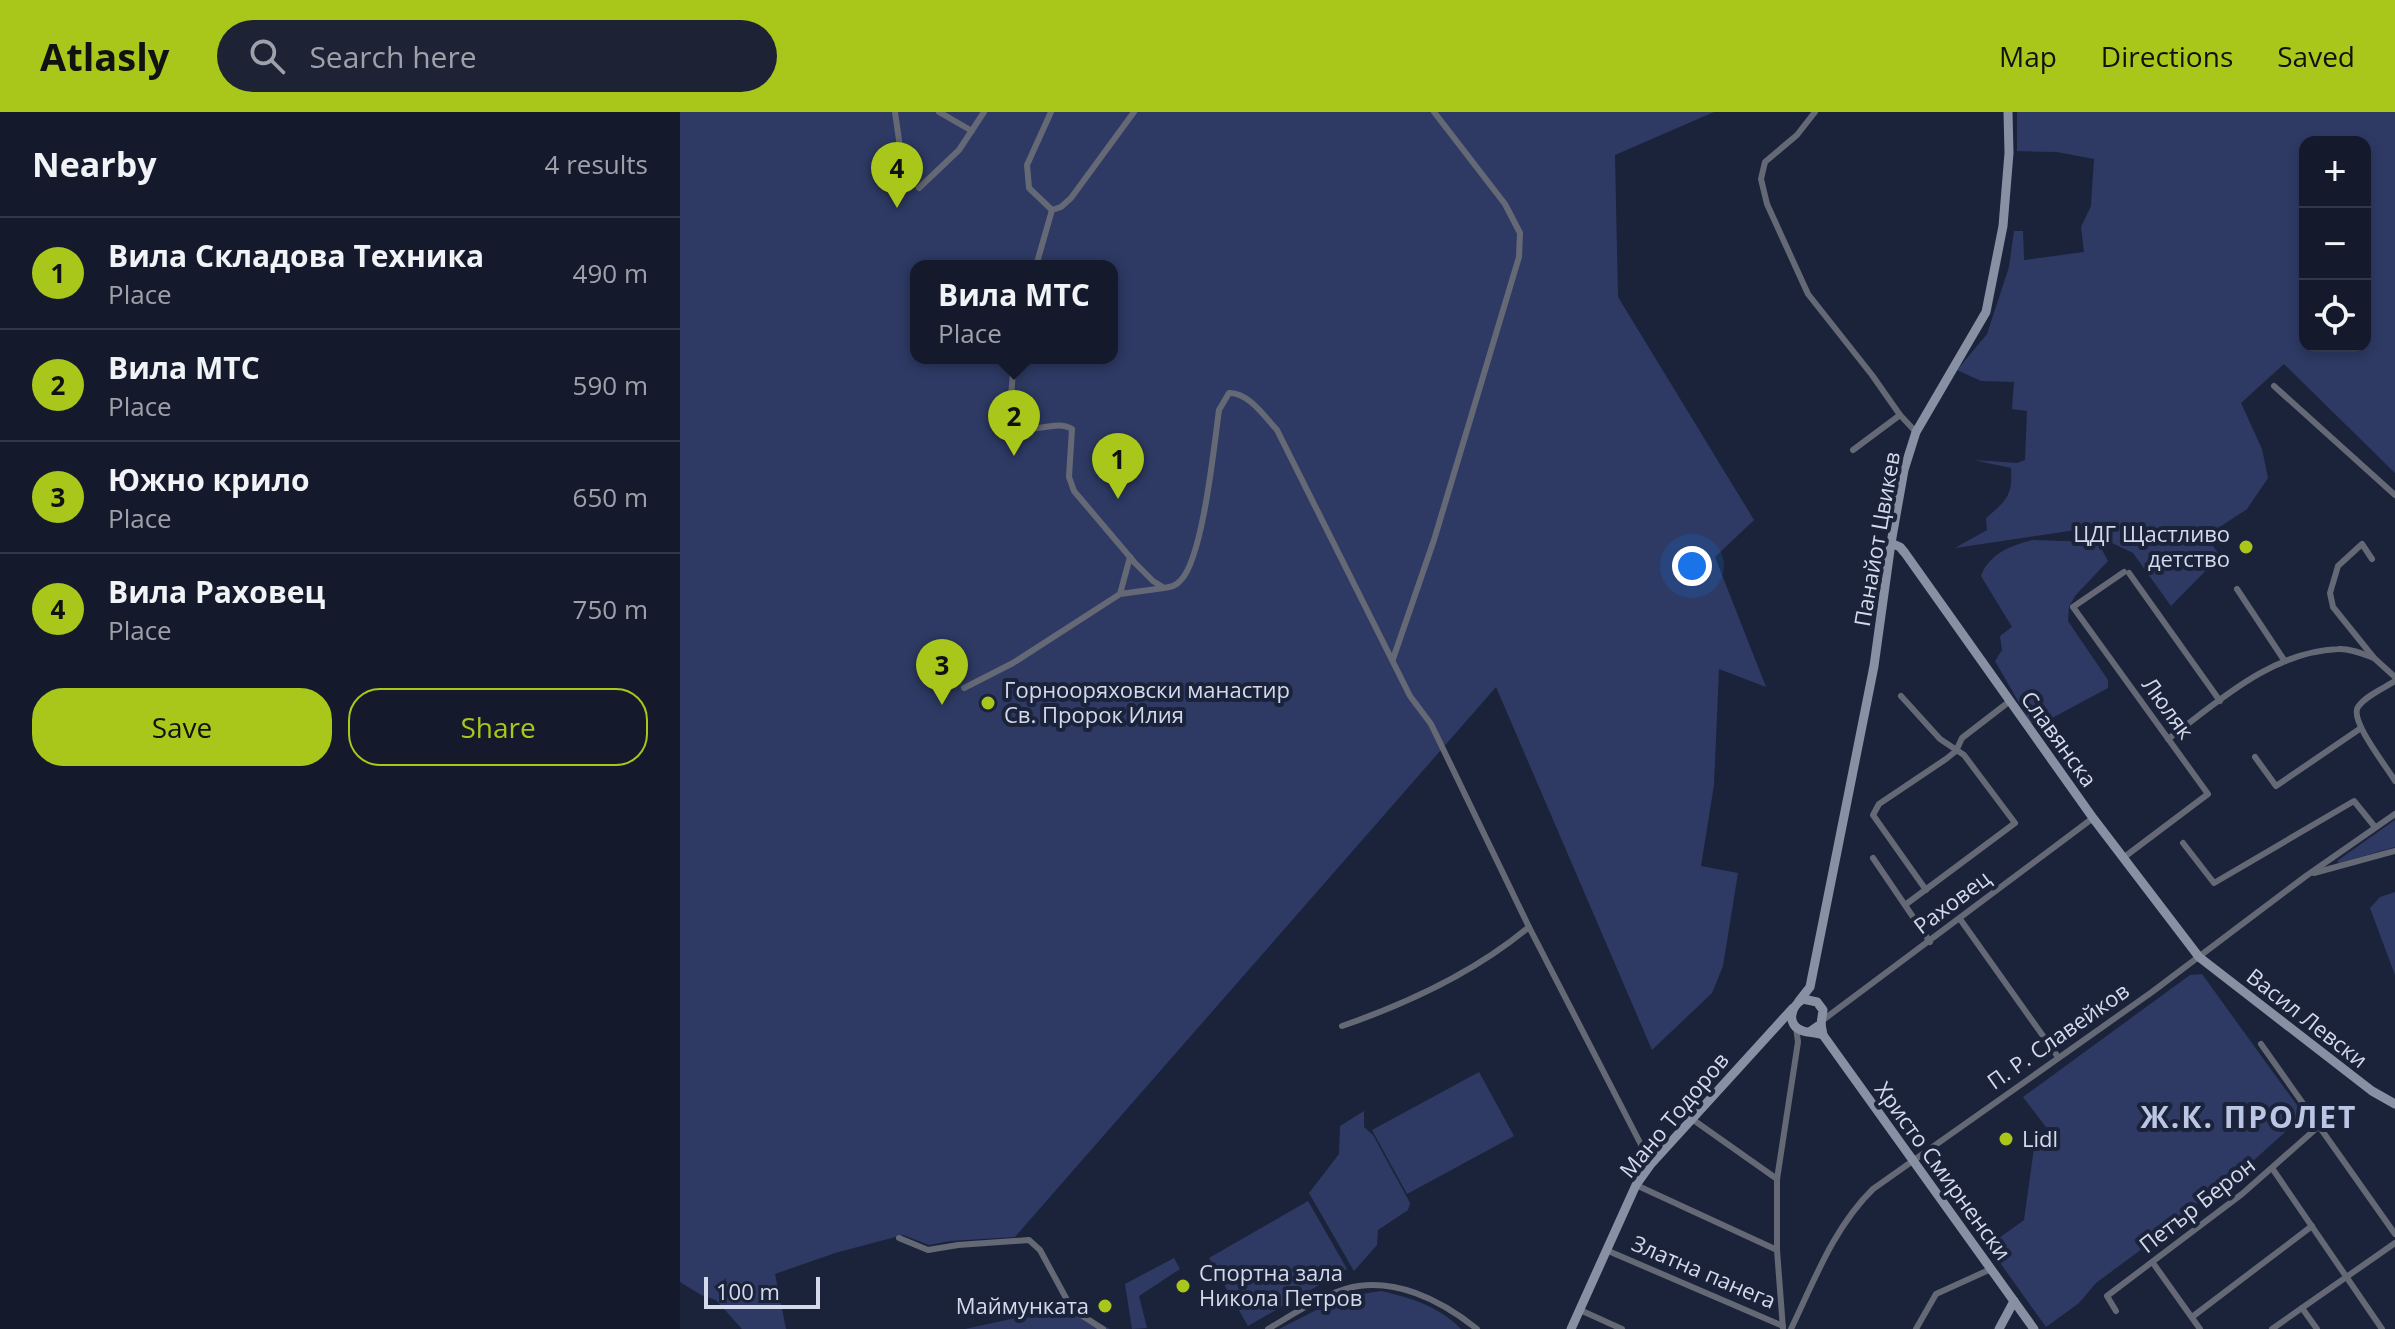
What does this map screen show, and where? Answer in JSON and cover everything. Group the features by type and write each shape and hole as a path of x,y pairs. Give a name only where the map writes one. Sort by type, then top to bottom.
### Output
{"street":[{"path":"895,112 902,161"},
{"path":"939,112 972,131"},
{"path":"919,188 959,150 984,112"},
{"path":"1051,112 1027,165 1027,178 1032,192 1052,210"},
{"path":"1052,210 1071,198 1134,112"},
{"path":"1393,659 1448,496 1519,257 1520,233 1505,204 1434,112"},
{"path":"1815,112 1797,135 1765,162 1761,179 1767,204 1808,294 1916,432"},
{"name":"Панайот Цвикев","path":"1796,1004 1810,987 1874,666 1904,470 1916,432 1986,312 2003,222 2009,153 2008,112"},
{"path":"1038,260 1052,210"},
{"path":"1014,364 1010,411 1015,424 1028,430 1052,425 1070,426 1071,484 1082,502 1130,557 1164,588"},
{"path":"2274,386 2395,495"},
{"path":"964,688 1017,660 1120,594 1174,586 1181,580 1190,566 1205,505 1219,410 1229,393 1238,393 1277,430 1410,696 1431,724 1529,927 1651,1164"},
{"path":"1853,450 1900,415"},
{"name":"Славянска","path":"1891,543 1905,553 2093,818 2199,957"},
{"path":"2372,559 2362,544 2350,553 2338,566 2330,593 2333,607 2374,658 2394,676 2358,705 2356,714 2361,728 2395,781"},
{"path":"1120,594 1130,557"},
{"name":"Люляк","path":"2123,858 2208,794 2073,607 2126,572 2220,701"},
{"path":"2237,589 2284,660"},
{"path":"2168,739 2284,660 2339,648 2374,658"},
{"path":"1901,696 1940,739 1964,755 2015,823 1905,905"},
{"path":"1926,890 1873,815 1879,804 1956,751 1962,738 2010,701"},
{"path":"2255,757 2276,786 2361,728"},
{"path":"2183,843 2214,883 2354,801 2375,827"},
{"name":"П. Р. Славейков","path":"1786,1328 1855,1206 1873,1189 2395,814"},
{"name":"Раховец","path":"1823,1018 1930,942 2093,818"},
{"path":"2306,876 2395,851"},
{"path":"1873,858 1930,942"},
{"path":"1960,919 2058,1057"},
{"path":"1342,1026 1437,987 1508,945 1529,927"},
{"name":"Васил Левски","path":"2199,957 2372,1091 2395,1104"},
{"path":"1810,987 1823,1018"},
{"path":"1786,1328 1777,1250 1777,1179 1798,1042 1794,1023 1796,1004 1808,999 1823,1018"},
{"name":"Мано Тодоров","path":"1571,1329 1636,1185 1651,1164 1796,1004"},
{"path":"1798,1042 1823,1018"},
{"name":"Христо Смирненски","path":"1823,1018 1912,1159 2034,1329"},
{"path":"1778,1022 1794,1023 1810,1031"},
{"path":"2261,1044 2395,1234"},
{"path":"1692,1119 1777,1179"},
{"name":"Петър Берон","path":"2116,1311 2107,1296 2272,1168 2319,1126"},
{"path":"2272,1168 2382,1329"},
{"path":"1636,1185 1777,1250"},
{"path":"2192,1317 2312,1226"},
{"path":"899,1238 928,1250 1029,1240 1040,1250 1073,1311"},
{"path":"2272,1329 2395,1243"},
{"name":"Златна панега","path":"1606,1250 1786,1328"},
{"path":"2153,1263 2200,1329"},
{"path":"1916,1329 1936,1294 1991,1269"},
{"path":"1268,1329 1335,1293 1348,1288 1376,1285 1415,1292 1441,1304 1477,1329"},
{"path":"1999,1329 2014,1301"},
{"path":"2302,1308 2317,1329"},
{"path":"1049,1314 1057,1309 1073,1311 1103,1329"},
{"path":"1580,1310 1622,1329"}],"shaded area":[{"path":"680,112 1714,112 1615,155 1618,297 1754,520 1715,557 1766,687 1719,669 1714,785 1701,866 1738,873 1723,966 1712,993 1652,1050 1496,687 1015,1237 929,1245 903,1235 835,1253 775,1274 786,1329 742,1329 716,1300 680,1282"},
{"path":"2017,112 2395,112 2395,473 2284,364 2241,403 2262,449 2268,478 2247,509 2206,536 2220,556 2171,606 2133,553 2083,529 1955,548 1987,530 1986,518 2003,502 2011,485 2011,468 1974,460 2017,463 2025,460 2027,411 2012,409 2014,382 1981,381 1957,370 1987,334 2009,267 2014,231 2023,231 2024,260 2084,252 2081,227 2091,206 2094,159 2057,152 2017,151"},
{"path":"2033,540 2093,542 2101,548 2108,561 2075,596 2069,607 2068,621 2108,680 2108,688 2039,725 2030,722 1995,661 2002,650 2000,636 2012,627 1981,576 1995,556"},
{"path":"2395,820 2395,847 2339,863 2337,861"},
{"path":"2395,892 2395,975 2370,908 2380,897"},
{"path":"2202,974 2304,1115 2224,1187 2170,1224 2154,1240 2096,1283 2079,1303 2046,1327 1988,1246 2024,1220 2035,1141 2049,1131 2023,1097 2190,975"},
{"path":"1479,1072 1514,1136 1407,1194 1372,1130"},
{"path":"1364,1111 1364,1127 1373,1135 1410,1203 1408,1210 1378,1230 1377,1245 1354,1271 1309,1193 1339,1154 1340,1126"},
{"path":"1308,1201 1347,1269 1248,1326 1209,1258"},
{"path":"1174,1258 1180,1269 1139,1296 1147,1328 1132,1329 1125,1284"},
{"path":"1381,1291 1424,1304 1461,1329 1279,1329 1342,1297"},
{"path":"1057,1309 1080,1313 1110,1329 965,1329"}],"place":[{"name":"Вила Раховец","path":"897,208"},
{"name":"Вила МТС","path":"1014,456"},
{"name":"Вила Складова Техника","path":"1118,499"},
{"name":"ЦДГ Щастливо детство","path":"2246,547"},
{"name":"Горнооряховски манастир Св. Пророк Илия","path":"988,703"},
{"name":"Южно крило","path":"942,705"},
{"name":"Lidl","path":"2006,1139"},
{"name":"Спортна зала Никола Петров","path":"1183,1286"},
{"name":"Маймунката","path":"1105,1306"}],"district":[{"name":"Ж.К. ПРОЛЕТ","path":"2249,1118"}]}
